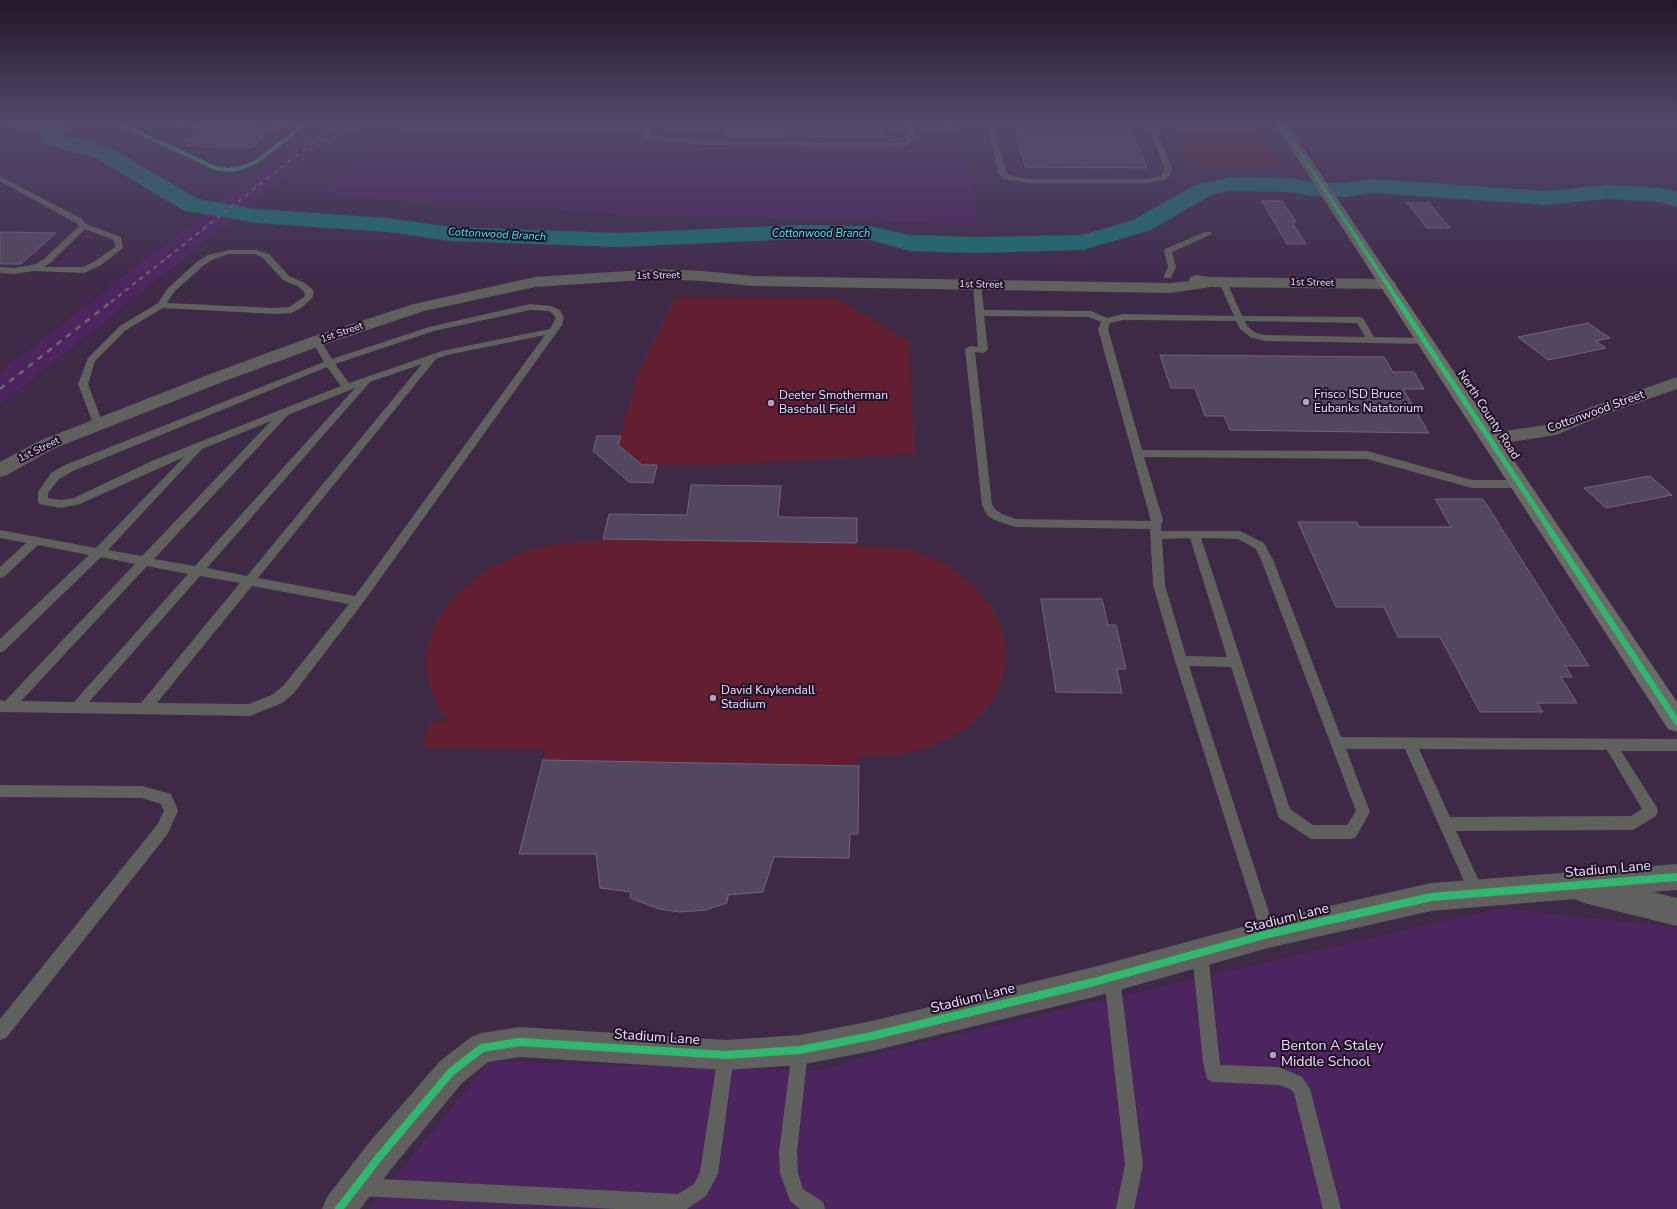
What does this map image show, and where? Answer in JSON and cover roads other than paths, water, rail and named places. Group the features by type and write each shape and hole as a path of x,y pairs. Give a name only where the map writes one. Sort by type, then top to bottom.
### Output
{"street":[{"name":"North County Road","path":"1317,177 1677,722"},
{"name":"1st Street","path":"0,470 46,445 219,377 317,341 420,307 535,282 658,274 703,276 753,281 1168,276 1217,282 1388,284"},
{"name":"1st Street","path":"976,279 1170,288 1217,282"},
{"name":"Cottonwood Street","path":"1491,439 1549,431 1600,410 1677,383"},
{"name":"Stadium Lane","path":"347,1198 451,1072 482,1048 520,1042 726,1055 800,1050 879,1034 1112,977 1268,934 1431,898 1677,877"},
{"name":"Stadium Lane","path":"1565,886 1677,912"}],"lane":[{"path":"1008,177 1028,181 1147,181 1163,177"},
{"path":"0,178 79,221 83,226 118,239 119,248 98,263 84,270 0,270"},
{"path":"31,269 47,261 83,226"},
{"path":"1168,276 1172,267 1168,251 1208,234"},
{"path":"98,424 83,384 91,360 123,328 161,305 171,290 201,263 211,257 229,252 256,252 266,256 286,278 302,285 310,292 308,298 291,310 275,311 161,305"},
{"path":"976,279 983,350 970,349 987,505 991,512 998,517 1015,523 1156,530 1194,534 1240,535 1260,546 1270,568 1363,812 1351,832 1311,832 1284,813 1194,534"},
{"path":"1217,282 1246,331 1265,338 1426,341"},
{"path":"4,706 250,710 277,699 289,689 358,601 553,331 560,318 557,312 551,309 530,307 432,329 329,363 69,468 55,476 43,492 43,501 61,504 76,501 158,463 347,387 445,353 553,331"},
{"path":"980,314 1091,314 1106,321 1123,317 1360,320 1371,340"},
{"path":"1106,321 1103,329 1157,520 1156,530 1159,585 1181,661 1268,934"},
{"path":"317,341 329,363 347,387"},
{"path":"144,709 433,357"},
{"path":"76,708 368,380"},
{"path":"4,706 145,561 286,411"},
{"path":"0,647 99,552 199,447"},
{"path":"1139,453 1367,456 1400,463 1450,479 1472,484 1521,484"},
{"path":"0,534 358,601"},
{"path":"0,574 36,540"},
{"path":"1181,661 1235,662"},
{"path":"1337,743 1677,745"},
{"path":"1409,744 1477,894"},
{"path":"1446,824 1633,823 1651,811 1610,744"},
{"path":"0,791 142,792 166,799 171,811 162,830 0,1032"},
{"path":"1200,953 1213,1073 1279,1076 1296,1083 1301,1090 1332,1209"},
{"path":"1112,977 1134,1165 1125,1209"},
{"path":"800,1050 788,1152 789,1173 796,1195 816,1209"},
{"path":"347,1198 680,1203 700,1190 709,1174 726,1055"}],"waterway":[{"name":"Cottonwood Branch","path":"145,177 191,205 256,216 388,225 451,234 619,240 799,232 870,233 910,243 974,245 1083,242 1142,225 1203,190 1230,184 1291,185 1311,189 1343,190 1372,186 1546,198 1607,192 1662,195 1677,200"}],"railway":[{"path":"111,302 269,177"},
{"path":"0,389 112,301"}],"place":[{"name":"Frisco ISD Bruce Eubanks Natatorium","path":"1306,402"},
{"name":"Deeter Smotherman Baseball Field","path":"771,403"},
{"name":"David Kuykendall Stadium","path":"713,698"},
{"name":"Benton A Staley Middle School","path":"1273,1055"}]}
